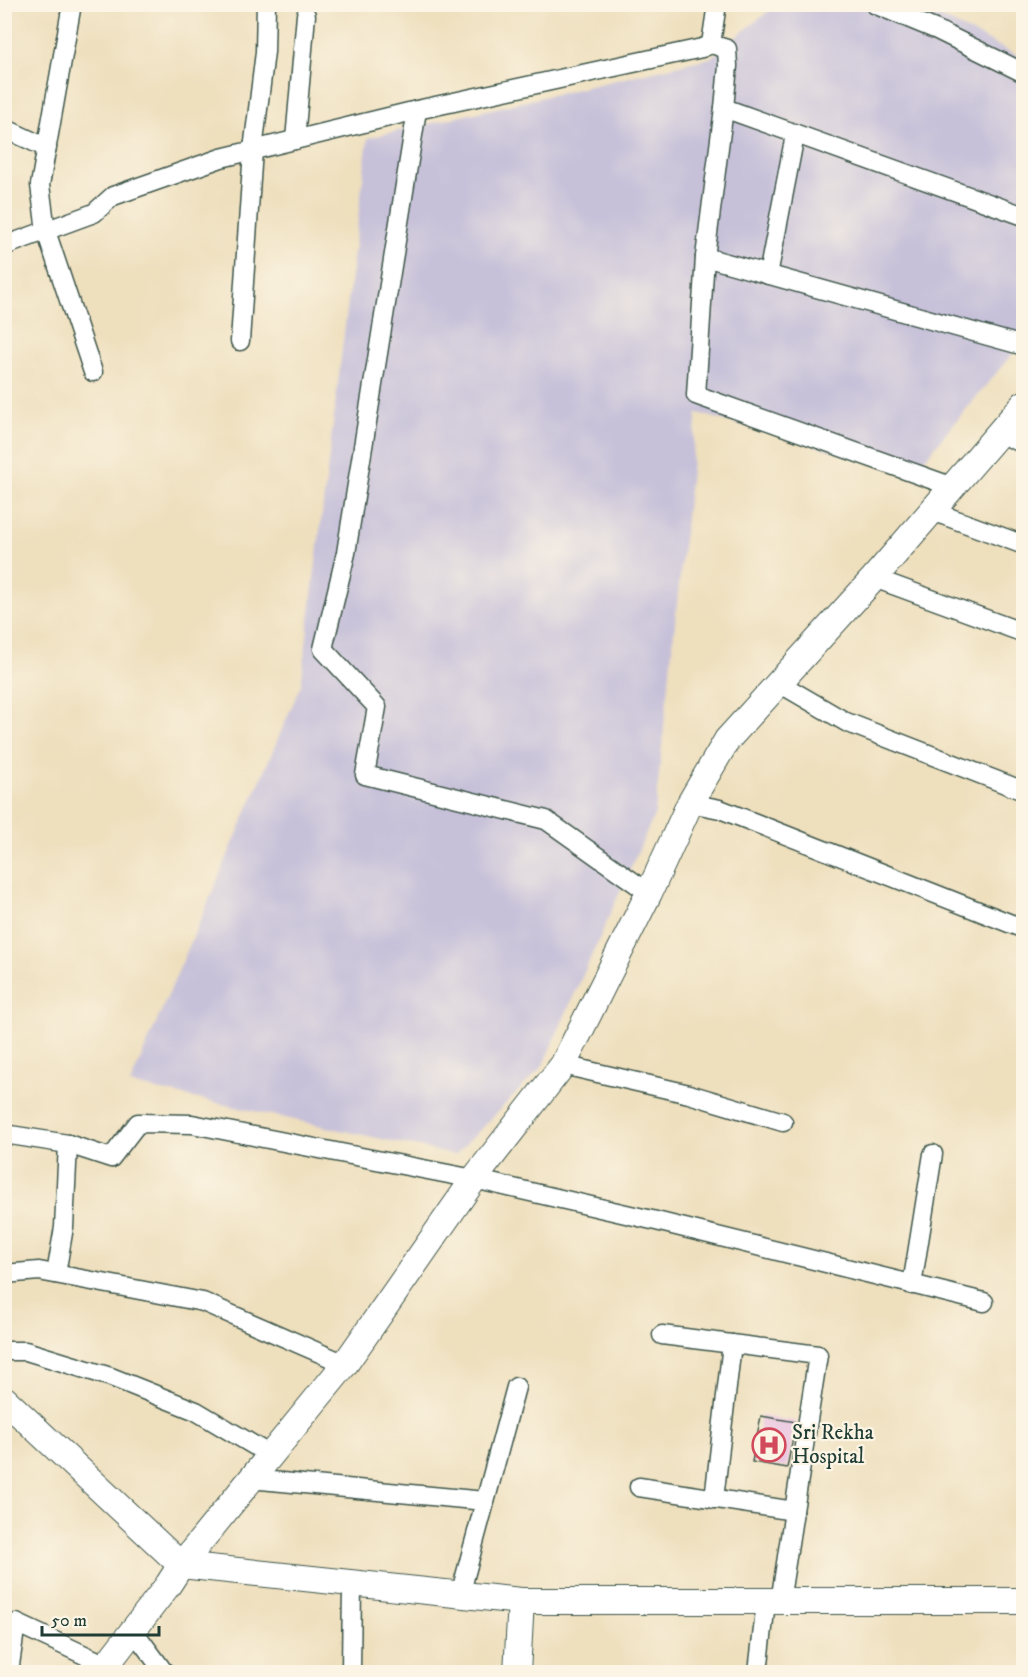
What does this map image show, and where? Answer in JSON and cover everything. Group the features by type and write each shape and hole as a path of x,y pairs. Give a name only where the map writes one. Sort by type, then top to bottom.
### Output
{"main road":[{"path":"104,1669 181,1565 345,1364 474,1179 563,1065 649,893 690,803 727,740 874,578 1023,406"},
{"path":"4,1399 181,1565 521,1601 1023,1601"},
{"path":"518,1672 521,1601"}],"street":[{"path":"72,4 40,185 46,231 93,372"},
{"path":"240,341 253,150 265,52 266,4"},
{"path":"711,44 717,4"},
{"path":"874,4 937,30 1023,73"},
{"path":"295,140 306,15"},
{"path":"4,246 94,213 113,196 221,158 417,110 702,48 711,44 727,49 728,66 705,257 696,395 953,487"},
{"path":"724,108 1023,216"},
{"path":"417,110 346,553 323,649 377,707 364,775 546,820 649,893"},
{"path":"4,128 46,148"},
{"path":"768,275 795,135"},
{"path":"705,257 1023,346"},
{"path":"999,433 1023,444"},
{"path":"932,511 1023,545"},
{"path":"874,578 1023,633"},
{"path":"779,683 846,722 1021,790 1023,788"},
{"path":"690,803 720,809 1023,929"},
{"path":"563,1065 689,1094 783,1122"},
{"path":"4,1134 69,1144 111,1158 138,1123 192,1124 474,1179 652,1220 984,1302"},
{"path":"56,1274 64,1227 69,1144"},
{"path":"912,1285 933,1154"},
{"path":"4,1274 39,1271 203,1302 345,1364"},
{"path":"662,1335 818,1355 794,1511 758,1672"},
{"path":"714,1499 732,1344"},
{"path":"4,1351 26,1351 111,1377 196,1411 270,1455"},
{"path":"460,1595 516,1387"},
{"path":"250,1479 485,1501"},
{"path":"639,1487 794,1511"},
{"path":"351,1672 352,1583"},
{"path":"9,1672 16,1623 104,1669"},
{"path":"133,1630 164,1672"}],"shaded area":[{"path":"776,5 916,5 1023,58 1023,341 913,473 697,413 655,813 542,1067 455,1155 130,1084 301,685 368,138 710,58"}],"building":[{"path":"761,1416 796,1422 787,1468 752,1462"}],"place":[{"name":"Sri Rekha Hospital","path":"769,1445"}]}
